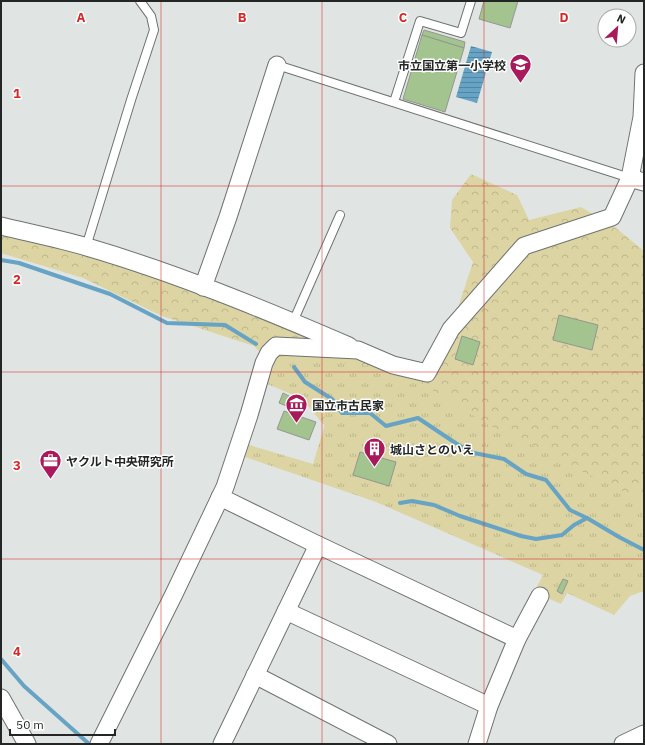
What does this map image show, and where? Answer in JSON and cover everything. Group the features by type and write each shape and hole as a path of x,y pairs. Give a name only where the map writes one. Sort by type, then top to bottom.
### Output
{"street":[{"path":"204,287 277,65"},
{"path":"1,226 86,247 204,287 293,322 393,365 427,373 451,329 524,246 612,217 637,180 644,73"},
{"path":"99,744 174,594 220,497 250,415 264,363 269,353 276,346 358,350"},
{"path":"220,497 517,639"},
{"path":"222,744 318,545"},
{"path":"477,744 489,706 517,639 540,596"},
{"path":"286,611 489,706"},
{"path":"255,675 388,744"},
{"path":"1,698 27,744"},
{"path":"623,744 644,734"}],"lane":[{"path":"86,247 154,30 152,16 140,1"},
{"path":"394,102 420,21 461,33 471,1"},
{"path":"277,65 637,180"},
{"path":"293,322 340,214"}],"green space":[{"path":"471,174 517,195 529,220 581,207 616,228 644,251 644,563 342,439 322,423 297,392 254,346 162,316 83,278 1,253 1,223 426,373 451,329 473,262 450,228 452,200"},
{"path":"278,355 363,365 421,383 490,426 538,448 575,468 644,501 644,591 630,596 614,615 567,593 561,604 534,592 543,575 376,502 242,456 246,444 313,464 326,421 320,406 267,384"}],"water":[{"path":"471,46 492,52 477,103 456,97"}],"building":[{"path":"484,1 518,1 510,28 479,19"},
{"path":"424,30 465,42 464,48 422,35"},
{"path":"422,35 464,48 445,112 403,99"},
{"path":"559,315 598,325 592,350 553,340"},
{"path":"462,336 480,342 473,365 455,359"},
{"name":"国立市古民家","path":"283,393 293,398 289,407 279,403"},
{"name":"国立市古民家","path":"284,411 316,422 309,440 277,429"},
{"name":"城山さとのいえ","path":"360,452 396,462 389,486 353,475"},
{"path":"563,579 568,581 562,594 557,591"}],"waterway":[{"path":"1,260 19,263 110,294 167,323 225,325 256,344"},
{"path":"294,367 305,382 332,399 342,413 370,413 386,426 418,418 469,452 504,459 526,474 546,480 570,510 644,550"},
{"path":"400,503 412,501 434,505 460,516 521,536 536,539 562,535 574,525 587,518"},
{"path":"1,659 24,686 88,743"}],"place":[{"name":"市立国立第一小学校","path":"521,84"},
{"name":"国立市古民家","path":"297,424"},
{"name":"城山さとのいえ","path":"375,468"},
{"name":"ヤクルト中央研究所","path":"50,480"}]}
